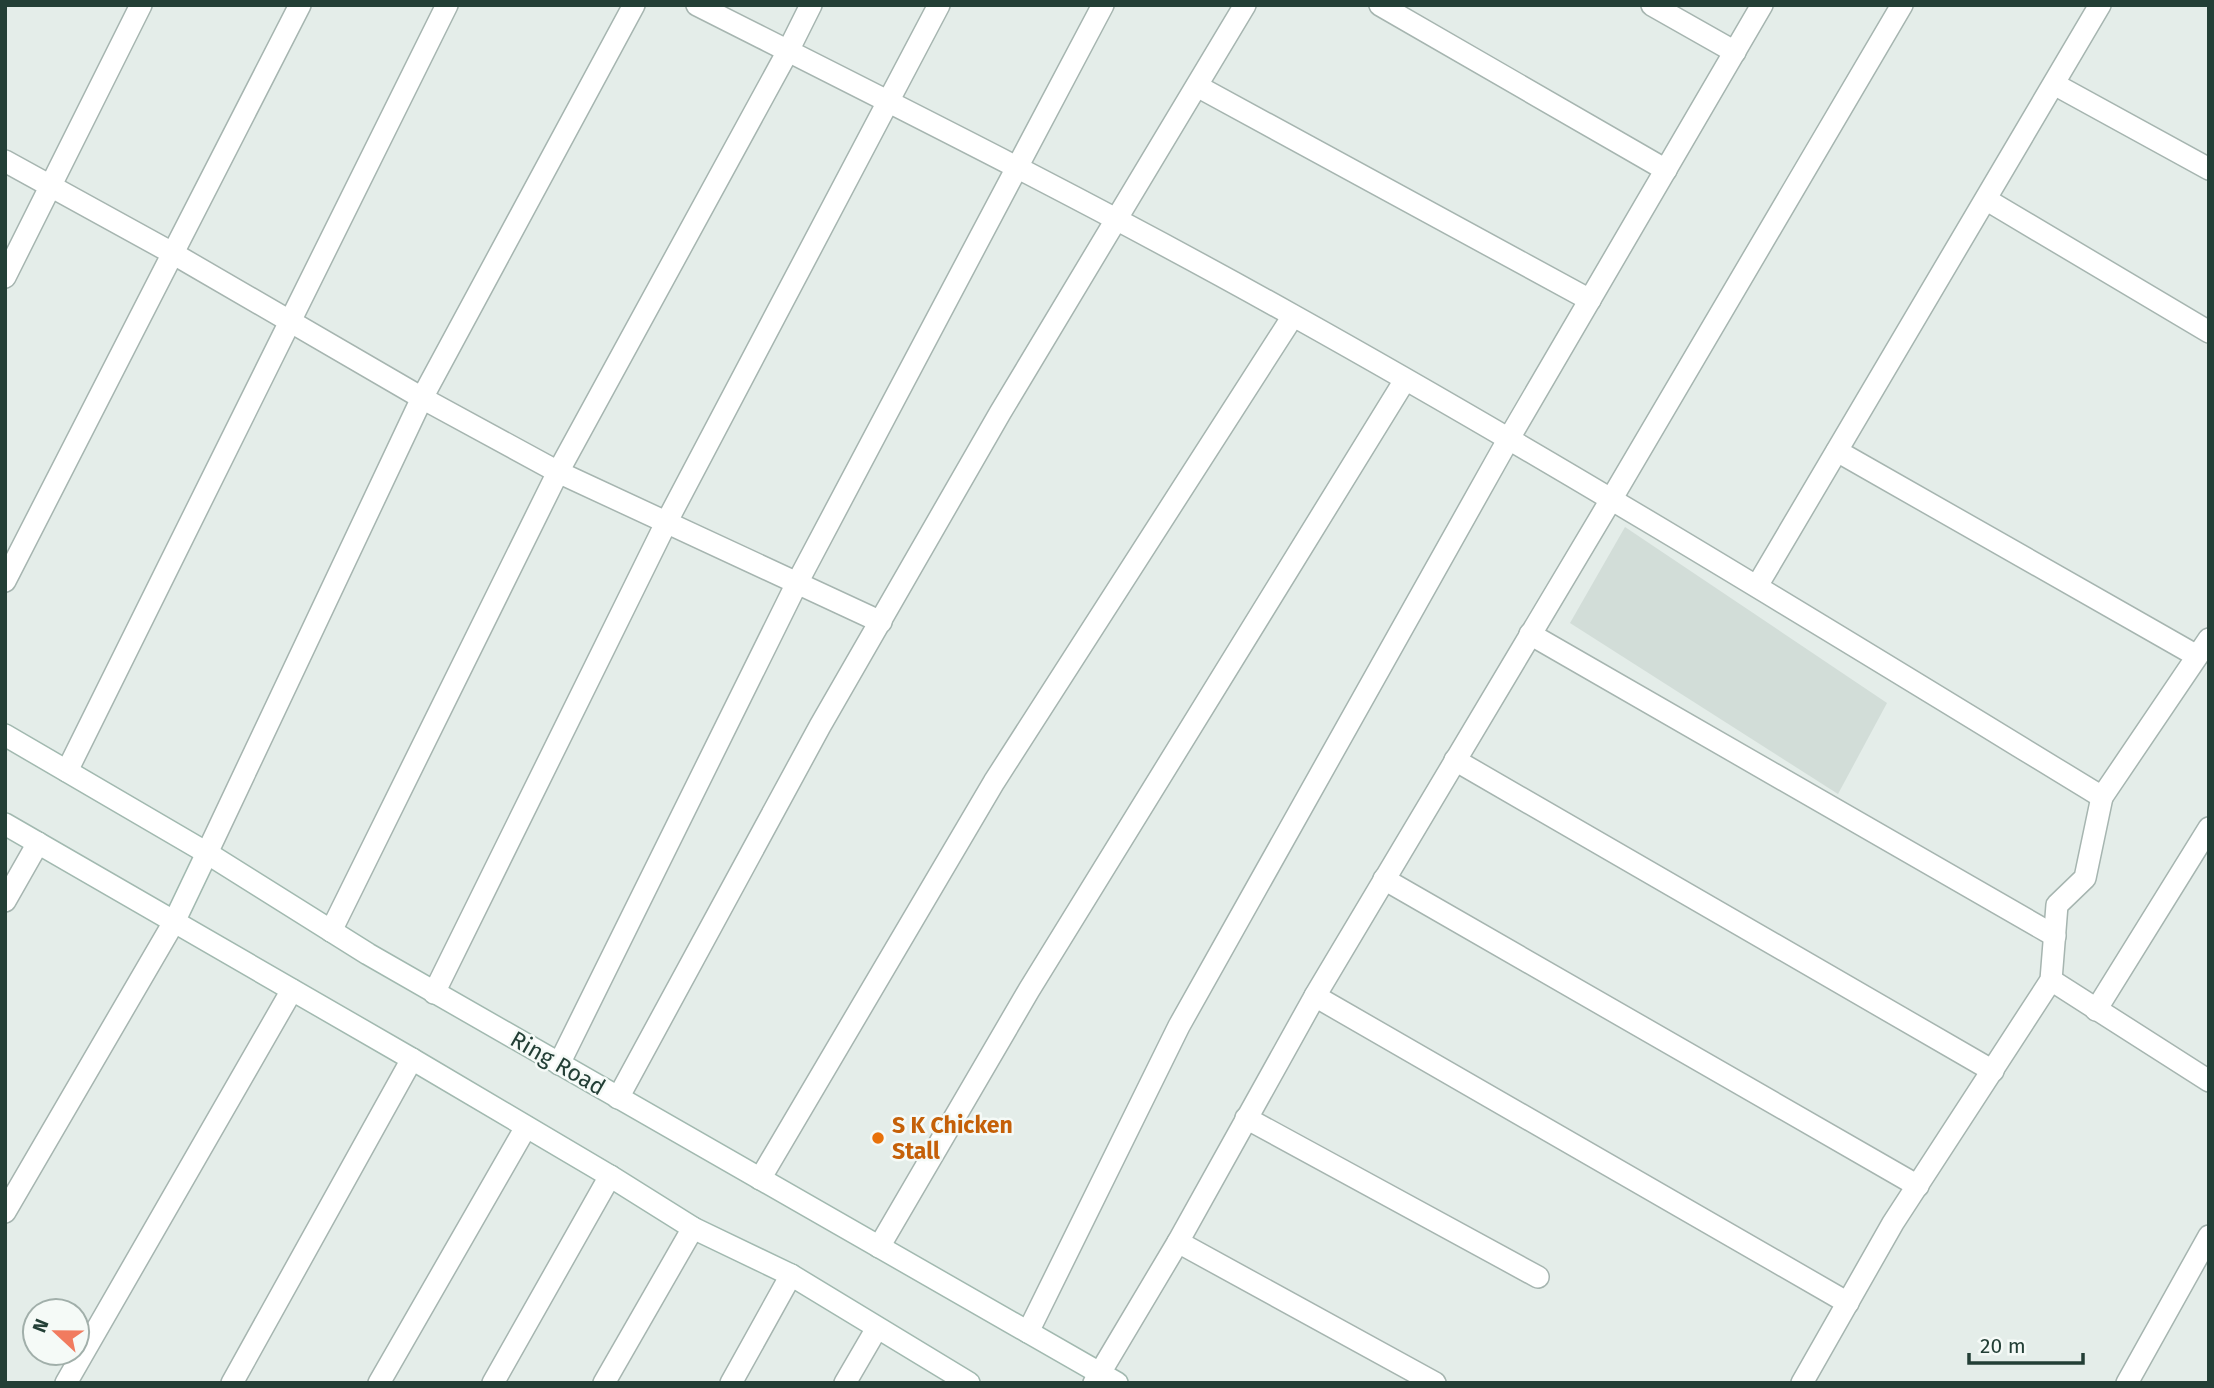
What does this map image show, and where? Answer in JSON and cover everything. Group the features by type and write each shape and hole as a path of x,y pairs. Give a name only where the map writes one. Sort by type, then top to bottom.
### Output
{"street":[{"path":"5,277 141,5"},
{"path":"5,582 300,5"},
{"path":"67,771 447,5"},
{"path":"5,1212 174,922 422,398 634,5"},
{"path":"696,5 887,103 1018,166 1293,316 1612,498 2102,797"},
{"path":"331,931 558,472 811,5"},
{"path":"434,993 666,523 939,5"},
{"path":"559,1064 796,585 1103,5"},
{"path":"618,1098 820,726 1000,413 1245,5"},
{"path":"1380,5 1666,170"},
{"path":"1652,5 1735,52"},
{"path":"1028,1332 1179,1026 1508,440 1762,5"},
{"path":"1104,1379 1315,996 1902,5"},
{"path":"1756,586 1987,200 2100,5"},
{"path":"2054,84 2209,169"},
{"path":"1197,86 1590,300"},
{"path":"5,161 174,254 422,398 558,472 796,585 881,622"},
{"path":"1987,200 2209,332"},
{"path":"760,1179 994,782 1293,316"},
{"path":"879,1247 1029,990 1405,380"},
{"path":"1802,1383 1893,1223 2051,980 2057,905 2085,878 2102,797 2203,647 1838,451"},
{"path":"1530,634 2054,936"},
{"name":"Ring Road","path":"5,735 207,853 434,993 1028,1332 1104,1379"},
{"path":"1455,760 1993,1071"},
{"path":"5,824 412,1059 693,1228 791,1275 969,1383"},
{"path":"2096,1010 2209,828"},
{"path":"5,901 38,843"},
{"path":"1384,879 1918,1186"},
{"path":"2051,980 2209,1081"},
{"path":"65,1383 292,990"},
{"path":"1315,996 1848,1303"},
{"path":"232,1383 412,1059"},
{"path":"1246,1118 1538,1277"},
{"path":"379,1383 526,1127"},
{"path":"493,1383 610,1176"},
{"path":"604,1383 693,1228"},
{"path":"2127,1383 2209,1236"},
{"path":"1178,1242 1435,1383"},
{"path":"731,1383 791,1275"},
{"path":"845,1383 877,1328"}],"shaded area":[{"path":"1625,527 1887,703 1838,794 1570,623"}],"place":[{"name":"S K Chicken Stall","path":"878,1138"}]}
